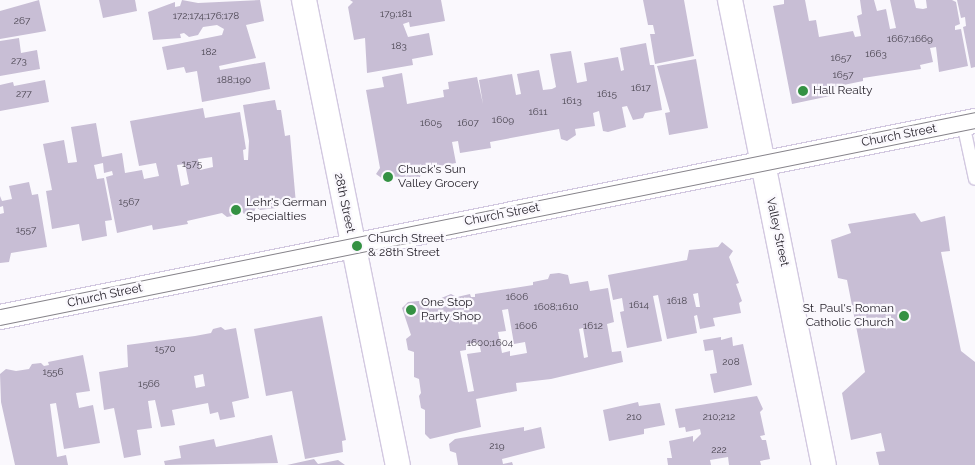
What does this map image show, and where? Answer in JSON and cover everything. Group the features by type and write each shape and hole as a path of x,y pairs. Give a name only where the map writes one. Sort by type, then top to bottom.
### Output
{"street":[{"name":"28th Street","path":"304,0 398,465"},
{"name":"Valley Street","path":"730,0 824,465"},
{"name":"Church Street","path":"0,317 969,122"}],"lane":[{"path":"969,122 975,179"}],"building":[{"path":"39,0 46,31 0,39 0,11"},
{"path":"99,0 135,0 137,11 103,18"},
{"path":"182,0 198,3 260,0 264,21 246,25 256,58 219,66 220,70 265,62 270,89 202,102 197,71 186,73 184,67 167,70 162,47 222,35 224,29 217,25 203,27 198,35 189,37 184,33 180,34 181,38 153,40 148,12 175,2 175,7 180,6"},
{"path":"350,0 441,0 445,21 410,27 409,22 403,24 408,37 429,33 433,55 412,59 413,65 367,73 365,38 354,40 348,7 353,2"},
{"path":"643,0 684,0 694,56 655,64 650,34 655,34 653,25 648,25"},
{"path":"784,0 805,0 809,21 816,20 819,37 853,31 855,37 861,36 857,16 862,14 860,0 874,0 877,11 886,9 890,29 896,28 890,0 914,0 916,8 923,9 927,8 926,0 952,0 956,2 960,24 955,26 955,30 961,29 968,66 939,72 936,47 930,48 933,62 920,65 921,69 863,78 863,81 829,88 830,96 792,104 773,6 784,4"},
{"path":"957,0 975,0 975,67 971,68 963,27 966,26 965,17 961,18"},
{"path":"19,38 21,53 37,50 40,69 0,76 0,41"},
{"path":"646,43 650,65 654,65 662,110 645,113 643,118 633,120 627,106 622,107 626,127 608,132 603,131 599,111 593,113 595,126 575,129 576,135 567,141 561,139 559,129 490,142 491,148 460,153 458,141 452,142 456,163 422,169 420,177 393,177 390,184 376,174 380,168 366,90 384,87 382,77 402,73 407,104 444,97 443,90 449,89 448,82 477,77 483,104 479,80 512,74 516,95 521,94 517,74 539,70 543,90 552,89 556,87 550,54 571,51 577,83 587,81 584,63 618,57 621,71 624,70 620,48"},
{"path":"696,59 708,128 669,135 665,113 670,112 657,66"},
{"path":"45,80 49,102 0,111 0,85 13,82 14,86"},
{"path":"275,100 277,110 281,110 285,136 290,135 296,204 276,205 276,208 260,210 256,207 254,212 244,214 241,210 237,215 227,217 222,213 187,221 188,224 153,230 152,225 117,233 106,177 113,175 112,171 104,173 103,163 94,165 97,179 104,178 112,220 105,221 107,236 82,241 79,224 52,229 46,191 52,190 43,144 64,140 68,163 77,162 71,127 96,123 102,157 122,153 125,173 142,170 144,179 159,176 156,163 139,166 130,121 203,108 205,118 240,112 246,149 243,150 244,160 248,160 249,141 243,105","holes":["212,157 213,167 200,170 198,159","185,164 189,184 181,186 177,165"]},
{"path":"29,182 32,195 38,194 47,247 11,253 9,262 0,263 0,214 4,213 3,206 0,207 0,196 2,201 12,199 9,186"},
{"name":"St. Paul's Roman Catholic Church","path":"915,213 921,222 945,216 950,251 941,252 961,351 975,362 975,465 879,465 876,452 885,451 881,433 851,440 842,393 865,372 847,280 838,278 831,240 851,233 848,224"},
{"path":"722,242 733,251 729,257 739,283 736,284 742,301 739,303 741,313 713,318 715,326 700,329 697,315 694,316 697,333 667,339 658,295 653,296 662,341 627,348 620,312 624,311 622,298 613,300 608,275 687,260 689,250 718,247","holes":["698,293 700,307 696,307 693,294"]},
{"path":"550,274 568,275 570,284 588,281 590,291 608,288 614,322 607,324 612,352 621,351 623,362 551,379 516,383 517,391 476,399 481,427 430,439 425,434 425,410 421,408 419,379 414,377 414,352 408,350 406,339 411,335 402,308 408,302 439,299 451,294 457,297 470,294 471,297 475,297 475,294 533,285 533,282 548,279","holes":["508,309 514,344 525,342 527,353 510,356 510,351 502,353 498,332 506,331 502,310","583,328 588,357 584,358 579,329","479,342 481,352 467,354 474,391 468,392 460,351 466,350 466,344"]},
{"path":"322,316 346,440 342,441 343,452 305,459 292,391 266,396 254,329"},
{"path":"221,327 225,330 236,328 249,398 232,402 235,417 220,420 218,412 210,414 208,403 172,410 175,425 161,427 155,400 148,401 152,428 137,430 141,455 124,458 114,408 104,410 99,372 128,367 127,345 195,336 211,333 213,329","holes":["203,374 205,386 196,388 194,376"]},
{"path":"721,337 721,340 732,337 733,346 743,344 752,385 714,393 710,374 717,373 713,350 705,351 703,340"},
{"path":"83,355 90,391 76,393 79,408 93,405 100,443 64,449 56,403 50,404 57,457 66,455 68,465 15,465 1,402 0,374 6,369 16,371 29,369 32,364 41,363 44,366 49,365 48,362"},
{"path":"757,396 763,409 760,412 765,435 760,436 762,440 766,440 770,459 760,461 761,465 729,465 728,457 710,460 711,465 668,465 667,458 672,458 669,441 693,436 693,442 701,434 700,429 686,432 685,427 679,428 675,409"},
{"path":"638,402 639,406 660,403 665,425 644,429 644,434 609,441 603,410"},
{"path":"524,427 524,431 541,427 545,448 502,459 503,464 512,462 513,465 458,465 456,453 450,451 449,444 455,439"},
{"path":"272,435 278,463 165,465 164,461 181,458 179,446 214,439 216,447"},
{"path":"314,459 318,464 338,460 345,465 287,465"}],"tram line":[{"path":"0,309 975,112"},
{"path":"0,325 975,128"}],"place":[{"name":"Hall Realty","path":"803,91"},
{"name":"Chuck's Sun Valley Grocery","path":"388,177"},
{"name":"Lehr's German Specialties","path":"236,210"},
{"name":"Church Street & 28th Street","path":"357,246"},
{"name":"One Stop Party Shop","path":"411,310"},
{"name":"St. Paul's Roman Catholic Church","path":"904,316"}]}
